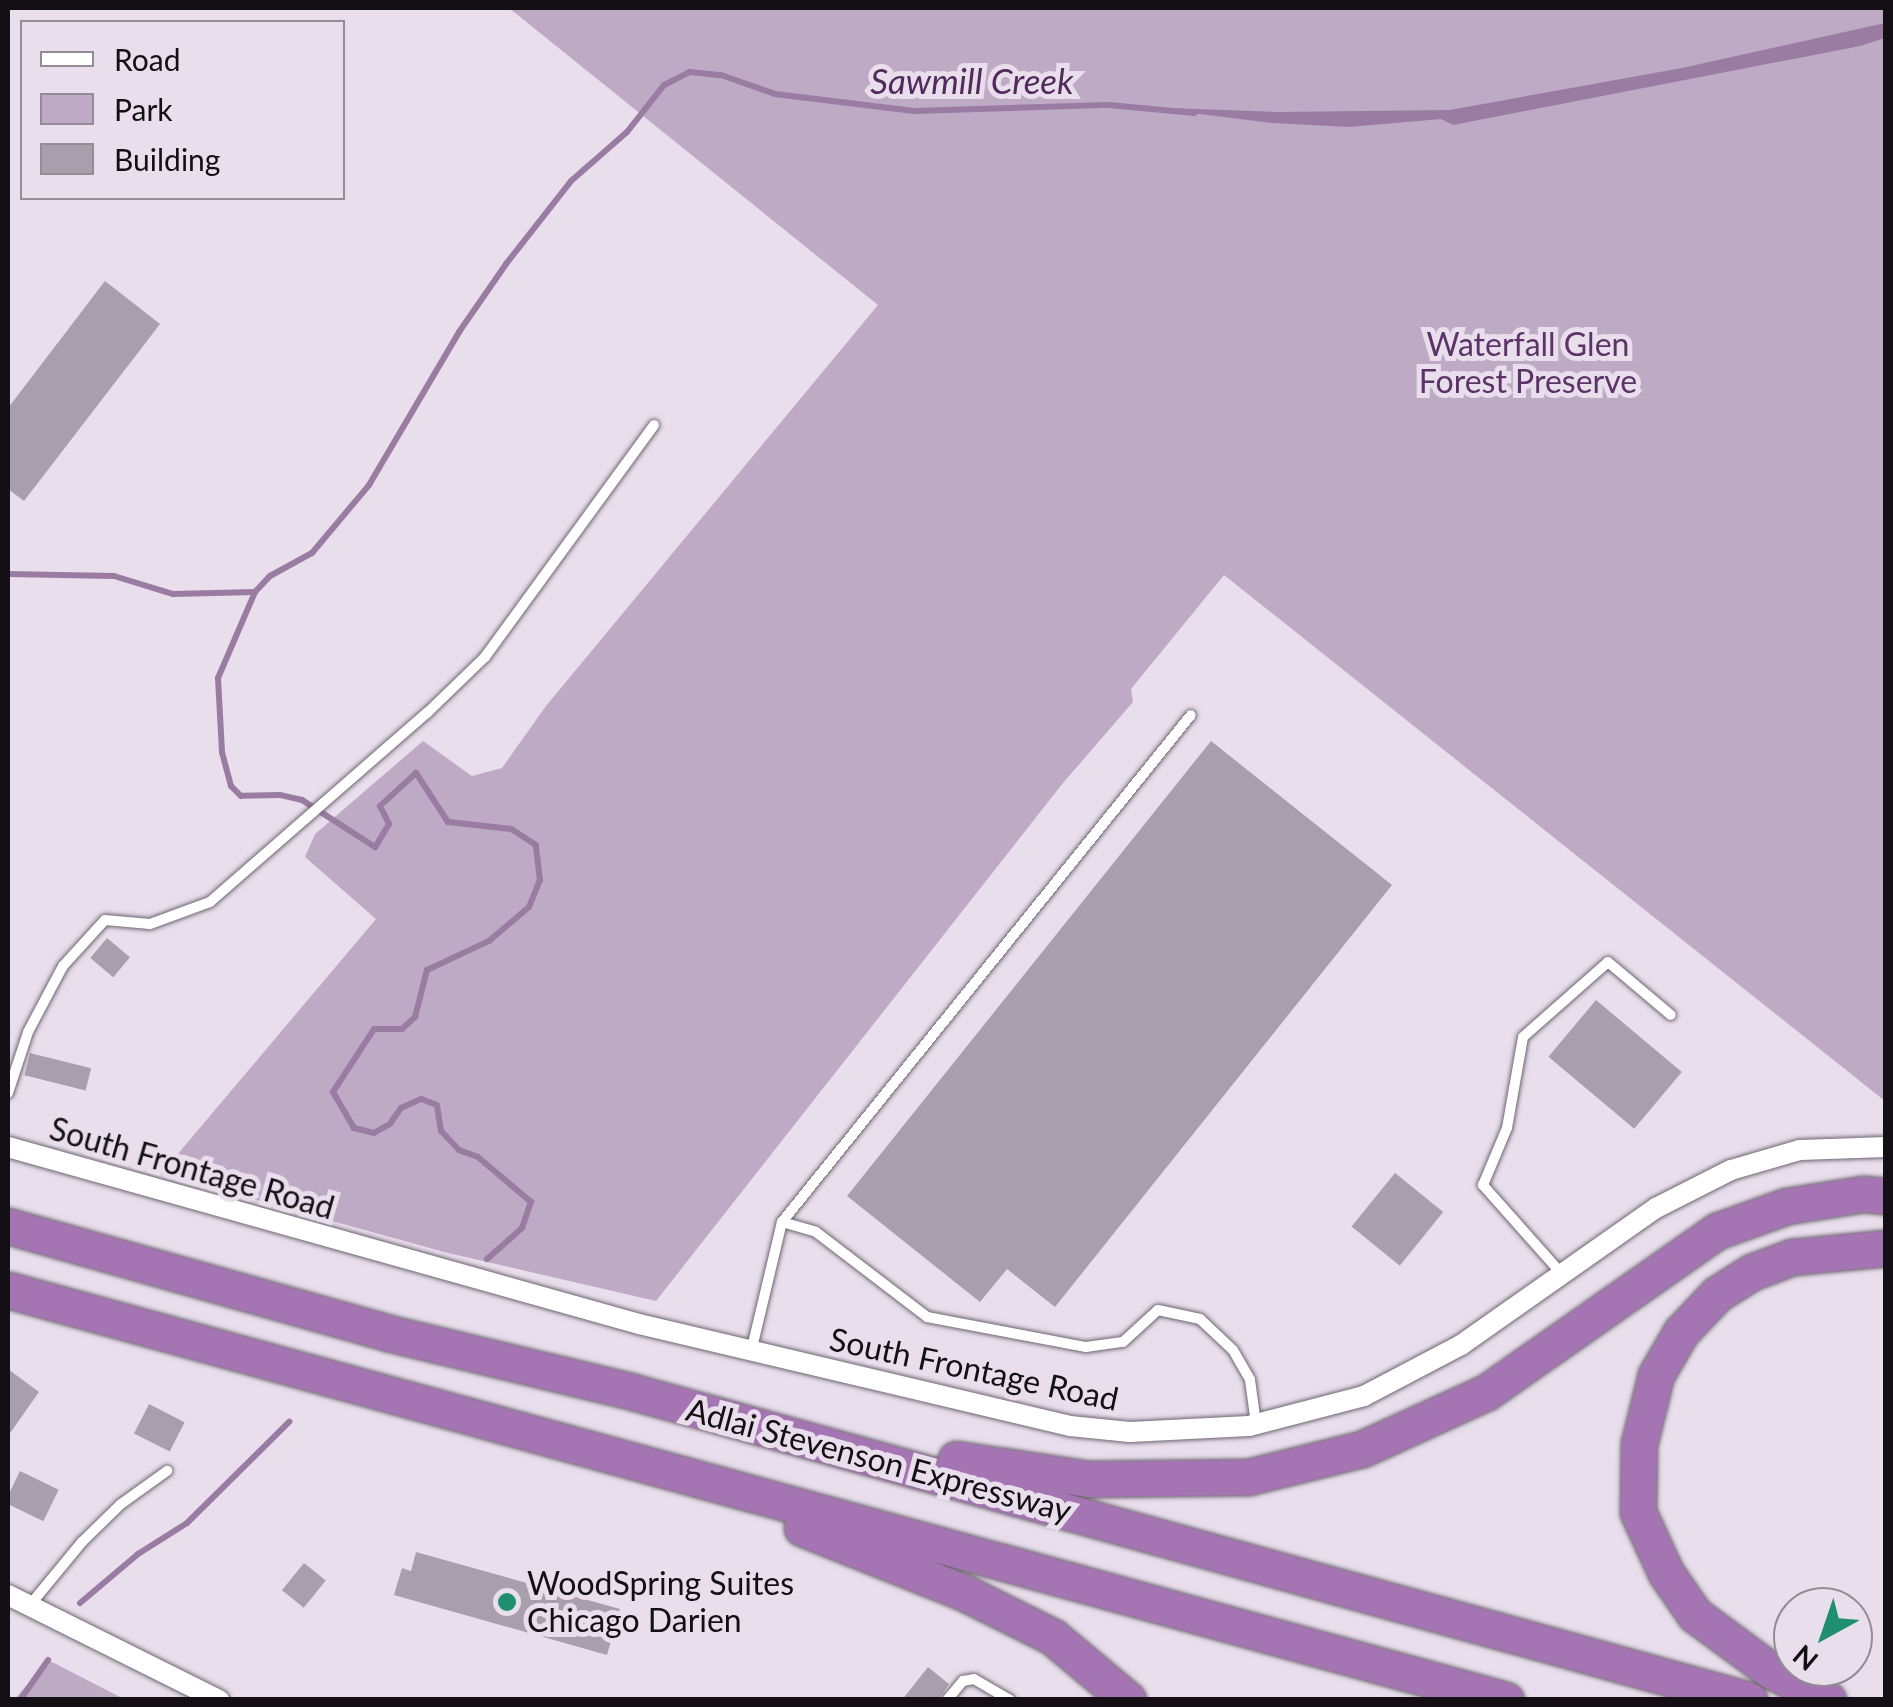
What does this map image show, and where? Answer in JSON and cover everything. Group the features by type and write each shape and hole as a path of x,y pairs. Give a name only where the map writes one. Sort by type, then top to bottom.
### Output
{"highway":[{"path":"633,1392 1016,1472 1088,1479 1248,1477 1362,1449 1488,1392 1717,1231 1787,1206 1863,1194 1886,1196"},
{"name":"Adlai Stevenson Expressway","path":"8,1226 388,1333 633,1392 1748,1700"},
{"path":"1828,1700 1770,1670 1695,1615 1666,1573 1638,1512 1639,1444 1656,1374 1681,1332 1717,1294 1752,1272 1792,1257 1886,1248"},
{"name":"Adlai Stevenson Expressway","path":"8,1290 1506,1700"},
{"path":"533,1432 850,1545 963,1592 1053,1637 1128,1700"}],"street":[{"name":"South Frontage Road","path":"8,1147 751,1352 1070,1426 1130,1432 1256,1424 1364,1396 1462,1345 1656,1208 1731,1170 1800,1150 1886,1148"},
{"path":"8,1596 219,1700"}],"lane":[{"path":"8,1093 28,1032 63,966 105,920 150,924 210,902 486,657 654,425"},
{"path":"751,1352 782,1222 1190,715"},
{"path":"1561,1273 1483,1185 1507,1128 1523,1036 1608,962 1671,1015"},
{"path":"782,1222 816,1232 927,1316 1086,1347 1123,1342 1158,1310 1200,1318 1233,1350 1250,1380 1256,1424"},
{"path":"29,1606 82,1542 121,1504 168,1471"},
{"path":"948,1700 963,1681 974,1679 1010,1700"}],"green space":[{"name":"Waterfall Glen Forest Preserve","path":"509,8 1885,8 1885,1101 1224,575 1131,689 1133,702 1063,783 656,1301 448,1253 161,1174 376,919 305,857 315,834 423,741 472,776 502,768 546,706 878,305"},
{"path":"48,1660 124,1699 15,1699"}],"shaded area":[{"path":"1885,23 1885,38 1860,46 1453,125 1441,119 1349,127 1273,123 1143,107 1277,112 1450,110 1682,68"}],"building":[{"path":"105,281 160,324 24,501 8,489 8,408"},
{"path":"1211,741 1392,885 1055,1307 1007,1269 980,1302 847,1196"},
{"path":"107,938 130,957 113,977 90,958"},
{"path":"1596,1000 1682,1072 1634,1129 1548,1057"},
{"path":"30,1053 91,1068 86,1091 24,1075"},
{"path":"1395,1173 1443,1212 1400,1266 1352,1227"},
{"path":"8,1369 39,1392 8,1436"},
{"path":"149,1404 185,1422 170,1452 134,1433"},
{"path":"20,1471 59,1490 43,1521 8,1504"},
{"name":"WoodSpring Suites Chicago Darien","path":"416,1552 620,1609 607,1655 394,1595 402,1568 411,1571"},
{"path":"304,1563 326,1581 304,1608 282,1590"},
{"path":"928,1667 949,1684 938,1700 902,1700"}],"waterway":[{"path":"487,1259 522,1228 531,1202 478,1157 459,1150 441,1131 437,1105 421,1099 401,1108 390,1124 374,1133 354,1128 333,1092 374,1029 402,1029 415,1017 427,970 489,941 529,907 540,880 536,845 511,829 448,822 416,773 380,806 389,824 375,847 302,800 280,795 241,796 231,786 222,752 218,678 255,592 270,576 312,553 369,485 459,332 506,264 571,181 627,132 664,85 690,72 721,75 775,94 914,111 1109,105 1195,113"},
{"name":"Sawmill Creek","path":"8,574 114,576 173,594 255,592"},
{"path":"80,1603 138,1554 187,1523 289,1422"},
{"path":"20,1700 48,1660"}],"place":[{"name":"WoodSpring Suites Chicago Darien","path":"507,1602"}]}
